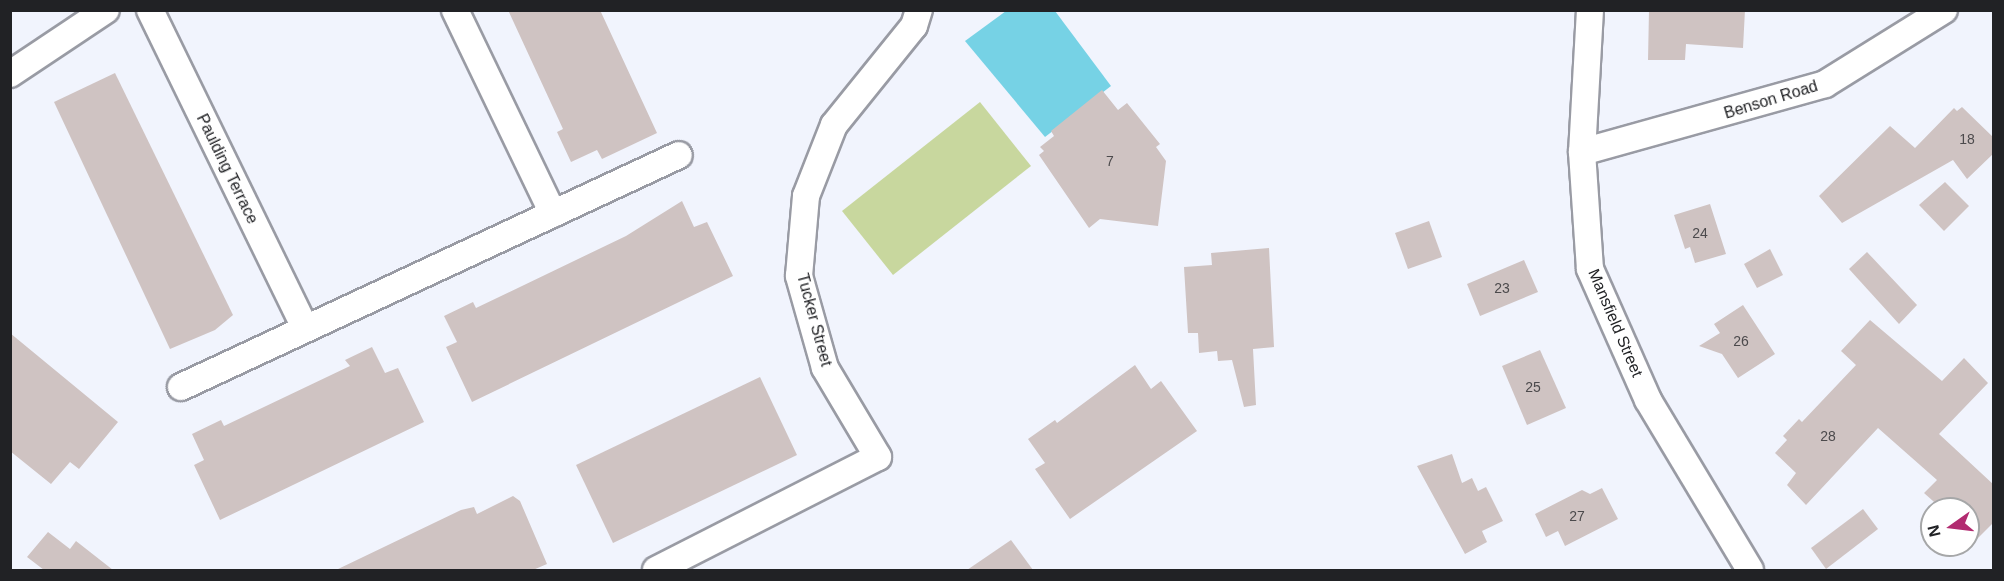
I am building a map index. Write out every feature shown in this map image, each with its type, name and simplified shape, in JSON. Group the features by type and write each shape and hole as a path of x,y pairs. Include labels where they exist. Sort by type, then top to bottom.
{"street":[{"path":"10,74 106,10"},
{"name":"Paulding Terrace","path":"150,10 305,328"},
{"path":"454,10 553,214"},
{"name":"Mansfield Street","path":"1590,10 1582,152 1590,269 1647,400 1750,570"},
{"name":"Benson Road","path":"1582,152 1825,84 1944,10"},
{"name":"Tucker Street","path":"656,570 878,457 825,368 799,276 806,196 834,125 912,16"},
{"path":"181,387 679,155"}],"green space":[{"path":"980,102 1031,166 893,275 842,211"}],"water":[{"path":"1006,11 1055,11 1111,86 1045,137 965,41"}],"building":[{"path":"508,10 600,10 657,133 602,159 597,150 571,162 557,132 563,129"},
{"path":"1649,10 1745,10 1743,48 1686,44 1685,60 1648,60"},
{"path":"115,73 233,315 215,330 170,349 54,102"},
{"path":"1102,90 1118,110 1127,103 1160,144 1156,147 1166,161 1158,226 1100,219 1089,228 1039,155 1044,151 1040,147 1054,136 1051,131"},
{"path":"1962,107 1994,138 1994,153 1967,179 1953,160 1842,223 1819,196 1890,126 1915,148 1954,108 1957,111"},
{"path":"1945,182 1969,206 1944,231 1919,205"},
{"path":"682,201 694,227 707,222 733,276 472,402 446,347 457,342 444,316 473,302 476,308 626,236"},
{"path":"1710,204 1726,254 1695,263 1690,247 1685,249 1674,215"},
{"path":"1429,221 1442,257 1408,269 1395,233"},
{"path":"1269,248 1274,347 1253,349 1256,405 1244,407 1232,360 1218,361 1217,351 1199,353 1198,333 1188,333 1184,267 1212,265 1211,253"},
{"path":"1770,249 1783,275 1757,288 1744,264"},
{"path":"1867,252 1917,305 1899,324 1849,269"},
{"path":"1524,260 1538,292 1480,316 1467,284"},
{"path":"1743,305 1775,354 1738,378 1722,354 1699,346 1720,333 1714,324"},
{"path":"1870,320 1942,381 1964,358 1988,383 1939,434 1994,485 1994,522 1980,536 1980,497 1928,497 1924,493 1937,480 1878,428 1806,505 1787,485 1796,473 1775,453 1787,440 1783,436 1799,419 1802,422 1856,365 1841,351"},
{"path":"10,333 118,422 79,469 70,462 51,484 10,451"},
{"path":"372,347 385,373 398,368 424,422 220,520 194,465 204,460 192,434 221,420 224,426 350,366 345,360"},
{"path":"1540,350 1566,408 1527,425 1502,366"},
{"path":"1135,365 1151,389 1161,381 1197,431 1070,519 1035,469 1045,463 1028,439 1055,420 1057,423"},
{"path":"760,377 797,455 613,543 576,465"},
{"path":"1452,454 1462,483 1472,478 1478,491 1486,487 1503,521 1482,531 1487,542 1465,554 1417,466"},
{"path":"1602,488 1618,519 1565,546 1558,531 1546,537 1535,514 1582,490 1590,494"},
{"path":"513,496 520,501 547,564 533,570 336,570 461,510 474,507 477,514"},
{"path":"1863,509 1878,529 1826,569 1811,548"},
{"path":"48,532 70,549 76,541 113,570 44,570 27,557"},
{"path":"1011,540 1033,570 967,570"}]}
